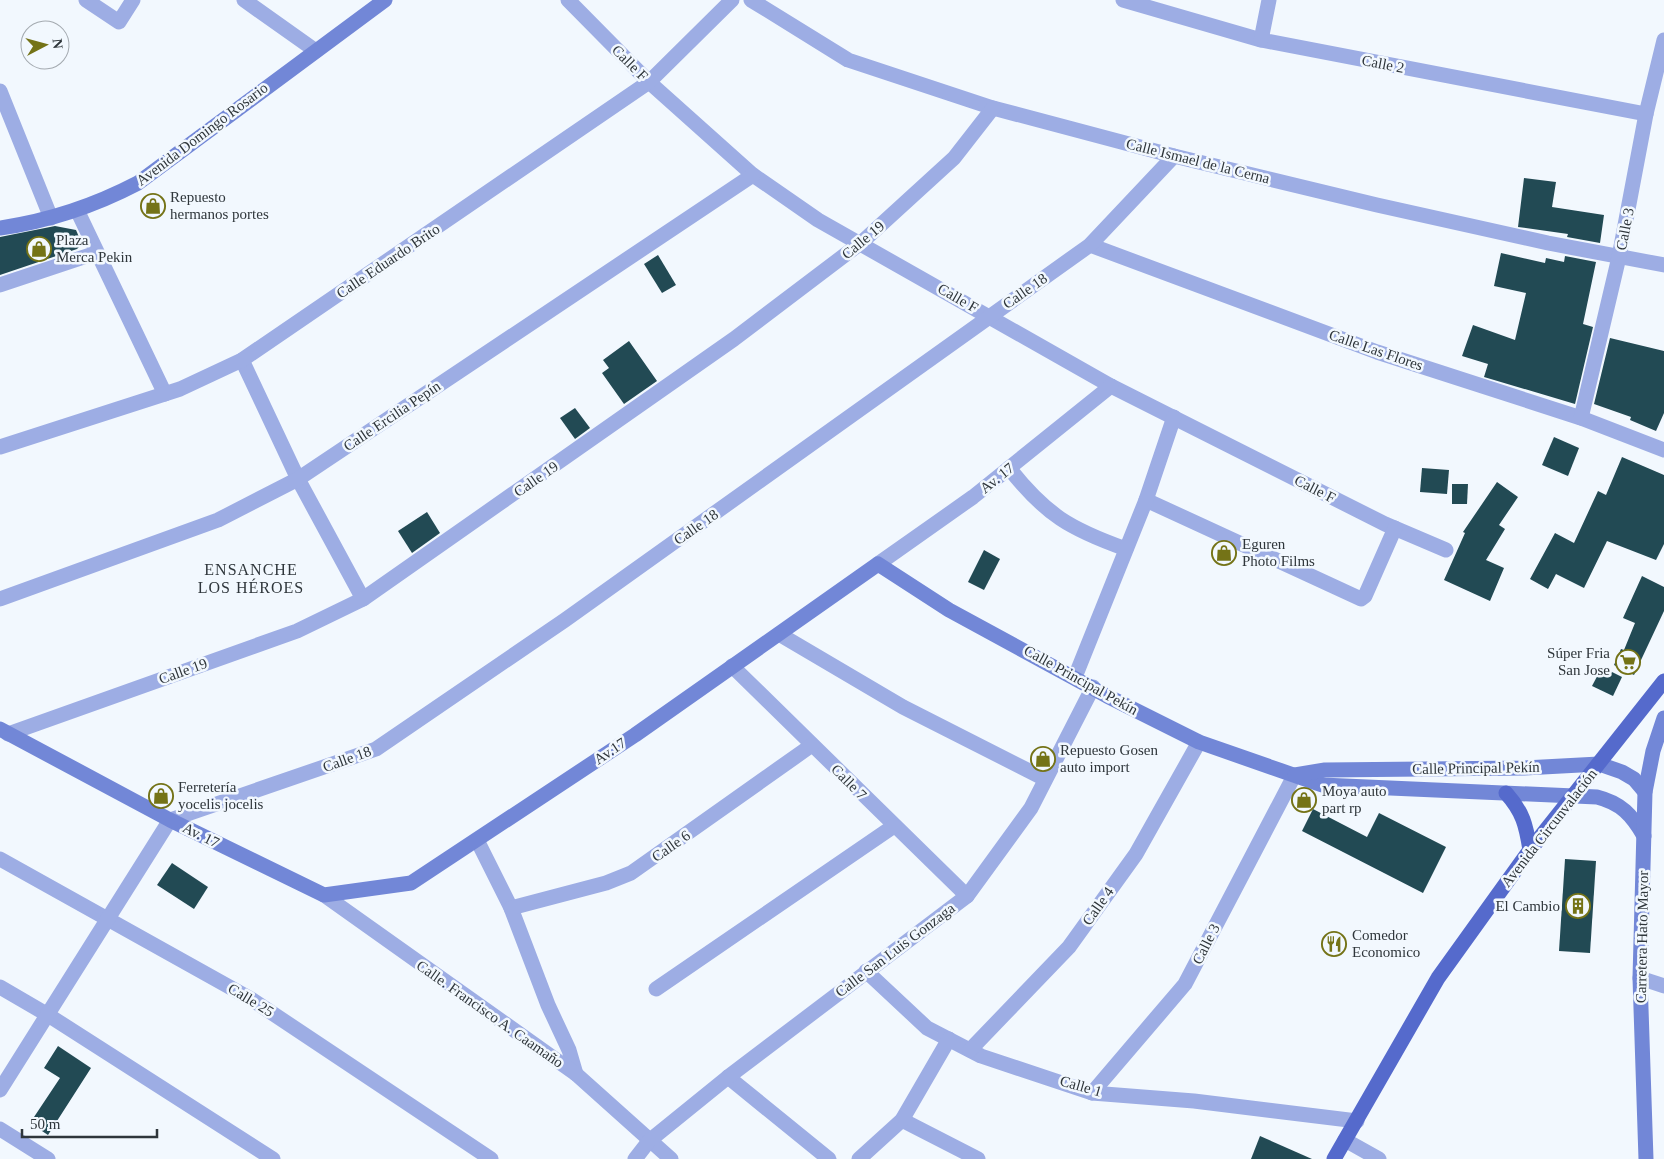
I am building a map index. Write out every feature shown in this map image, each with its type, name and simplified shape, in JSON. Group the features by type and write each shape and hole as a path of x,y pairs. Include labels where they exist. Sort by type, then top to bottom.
{"main road":[{"name":"Avenida Domingo Rosario","path":"0,228 30,224 76,210 108,199 138,183 385,0"},
{"name":"Av.17","path":"324,895 411,883 635,735 878,564"},
{"name":"Calle Principal Pekín","path":"878,564 949,610 1107,696 1200,742 1294,776 1322,785 1597,797 1620,805 1630,813 1644,836"},
{"name":"Avenida Circunvalación","path":"1334,1159 1438,978 1530,850 1664,681"},
{"name":"Carretera Hato Mayor","path":"1646,1159 1640,978 1645,792 1653,751 1664,718"},
{"name":"Av. 17","path":"4,731 170,820 324,895"},
{"name":"Calle Principal Pekín","path":"1294,776 1325,770 1524,768 1599,764"},
{"path":"1599,764 1622,772 1634,780 1645,792"},
{"path":"1506,793 1520,809 1527,830 1530,850"}],"street":[{"path":"86,0 119,22 133,0"},
{"path":"244,0 316,51"},
{"name":"Calle F","path":"568,0 650,82 753,175 818,220 862,242 1111,386 1394,528 1446,550"},
{"name":"Calle Eduardo Brito","path":"0,447 165,394 242,360 650,82 732,0"},
{"name":"Calle Ismael de la Cerna","path":"751,0 848,60 993,108 1174,156 1377,205 1619,257 1664,264"},
{"name":"Calle 2","path":"1123,0 1261,40 1646,114"},
{"path":"1261,40 1269,0"},
{"name":"Calle 3","path":"1581,418 1619,257 1646,114 1664,40"},
{"path":"0,91 51,218"},
{"name":"Calle 19","path":"4,731 297,631 363,600 718,350 862,242 954,158 993,108"},
{"name":"Calle 18","path":"170,820 376,749 565,620 1090,245 1174,156"},
{"name":"Calle Ercilia Pepín","path":"0,599 218,520 298,479 753,175"},
{"path":"76,210 165,394"},
{"name":"Calle Las Flores","path":"1090,245 1377,352 1581,418 1664,450"},
{"path":"0,286 96,253"},
{"path":"242,360 298,479 363,600"},
{"name":"Av. 17","path":"878,564 973,497 1111,386"},
{"path":"1075,677 1146,500 1174,417"},
{"path":"1010,468 1031,496 1048,511 1077,529 1126,549"},
{"path":"1146,500 1361,599 1365,596 1394,528"},
{"path":"779,634 903,707 1046,779"},
{"name":"Calle 7","path":"732,666 967,896"},
{"name":"Calle San Luis Gonzaga","path":"635,1159 649,1141 728,1077 967,896 1030,808 1093,687"},
{"name":"Calle 4","path":"970,1050 1069,947 1136,854 1200,742"},
{"name":"Calle 6","path":"510,908 606,883 631,873 812,745"},
{"name":"Calle 3","path":"1092,1093 1186,984 1294,776"},
{"path":"0,1090 170,820"},
{"path":"656,989 894,826"},
{"path":"477,840 510,908 548,1006 569,1050 576,1074"},
{"name":"Calle 25","path":"0,859 251,999 491,1159"},
{"name":"Calle. Francisco A. Caamaño","path":"324,895 576,1074 671,1159"},
{"name":"Calle 1","path":"866,972 927,1028 982,1056 1092,1093 1194,1101 1357,1121"},
{"path":"1640,978 1664,986"},
{"path":"0,988 48,1015 273,1159"},
{"path":"860,1159 902,1120 949,1039"},
{"path":"728,1077 829,1159"},
{"path":"902,1120 978,1159"},
{"path":"0,1128 48,1159"},
{"path":"1345,1140 1379,1159"}],"building":[{"path":"1524,178 1556,182 1552,207 1604,215 1600,243 1567,237 1568,234 1518,227"},
{"name":"Plaza Merca Pekin","path":"55,226 76,230 82,244 77,249 0,275 0,237"},
{"path":"1501,253 1545,263 1546,258 1564,262 1565,256 1596,262 1583,324 1593,327 1575,404 1484,377 1488,364 1462,356 1473,325 1515,340 1526,293 1494,286"},
{"path":"658,255 676,285 662,293 644,264"},
{"path":"1610,338 1664,351 1664,413 1656,431 1630,420 1631,417 1594,404"},
{"path":"629,341 657,381 624,404 602,373 609,368 603,360"},
{"path":"575,408 590,428 575,439 560,418"},
{"path":"1554,437 1579,448 1568,476 1542,465"},
{"path":"1622,457 1664,475 1664,544 1656,560 1607,541 1584,588 1556,574 1548,589 1530,579 1555,533 1574,543 1598,491 1606,495"},
{"path":"1422,468 1449,470 1447,494 1420,492"},
{"path":"1497,482 1518,497 1499,525 1505,529 1486,560 1504,568 1490,601 1444,580 1465,533 1463,532"},
{"path":"1452,484 1468,484 1467,504 1452,504"},
{"path":"427,512 440,533 412,553 398,531"},
{"path":"984,550 1000,559 984,590 968,582"},
{"path":"1642,576 1664,587 1664,611 1634,675 1614,665 1621,649 1624,650 1635,623 1623,618"},
{"path":"1602,667 1622,677 1613,696 1592,686"},
{"path":"1313,809 1367,837 1379,813 1446,847 1423,893 1302,831"},
{"name":"El Cambio","path":"1565,859 1596,861 1590,953 1559,951"},
{"path":"172,863 208,887 194,909 157,885"},
{"path":"58,1046 91,1068 48,1135 30,1123 60,1078 44,1068"},
{"path":"1260,1136 1312,1159 1251,1159"}],"place":[{"name":"Repuesto hermanos portes","path":"153,206"},
{"name":"Plaza Merca Pekin","path":"39,249"},
{"name":"Eguren Photo Films","path":"1224,553"},
{"name":"Súper Fria San Jose","path":"1628,662"},
{"name":"Repuesto Gosen auto import","path":"1043,759"},
{"name":"Ferretería yocelis jocelis","path":"161,796"},
{"name":"Moya auto part rp","path":"1304,800"},
{"name":"El Cambio","path":"1578,906"},
{"name":"Comedor Economico","path":"1334,944"}],"district":[{"name":"ENSANCHE LOS HÉROES","path":"251,578"}]}
